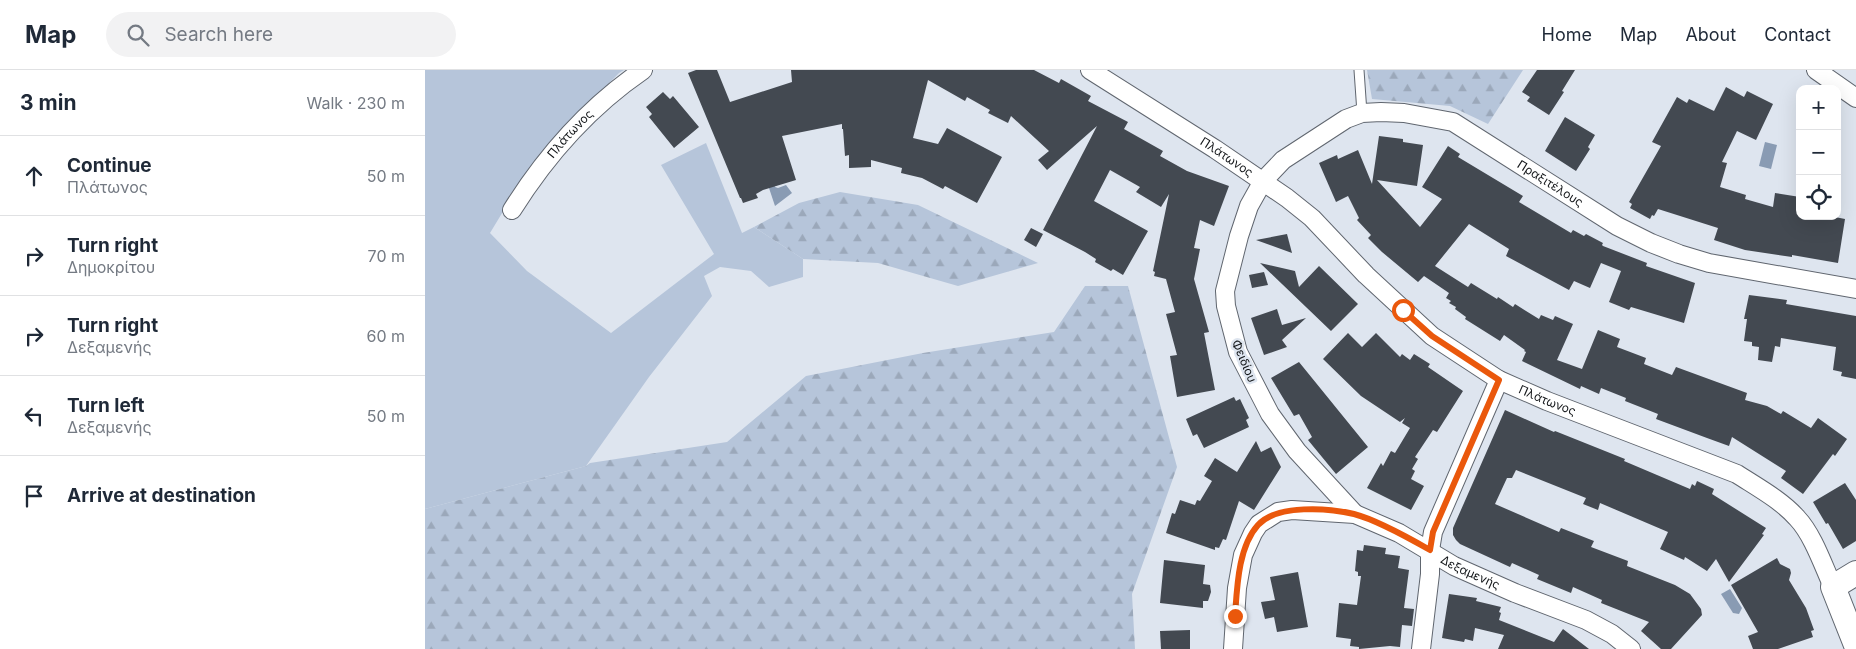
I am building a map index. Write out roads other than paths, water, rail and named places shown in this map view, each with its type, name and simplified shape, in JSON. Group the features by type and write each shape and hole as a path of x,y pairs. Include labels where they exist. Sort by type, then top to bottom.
{"street":[{"name":"Πλάτωνος","path":"512,210 531,180 571,131 604,99 643,70"},
{"name":"Πλάτωνος","path":"1090,70 1287,198 1312,218 1366,275 1432,336 1499,380 1547,401 1737,474 1777,501 1797,517 1805,528 1833,587 1856,645"},
{"path":"1816,70 1856,98"},
{"name":"Πραξιτέλους","path":"1263,181 1283,160 1345,119 1362,113 1404,113 1453,122 1617,226 1679,254 1709,263 1856,289"},
{"name":"Φειδίου","path":"1263,181 1249,206 1225,291 1226,306 1236,343 1251,379 1270,414 1297,451 1355,514"},
{"path":"1421,649 1433,532 1499,380"},
{"name":"Δεξαμενής","path":"1233,649 1239,574 1243,555 1259,524 1278,512 1292,510 1355,514 1399,533 1454,566 1506,589 1586,620 1613,634 1631,649"},
{"path":"1833,587 1856,573"}],"lane":[{"path":"1359,70 1362,113"}]}
